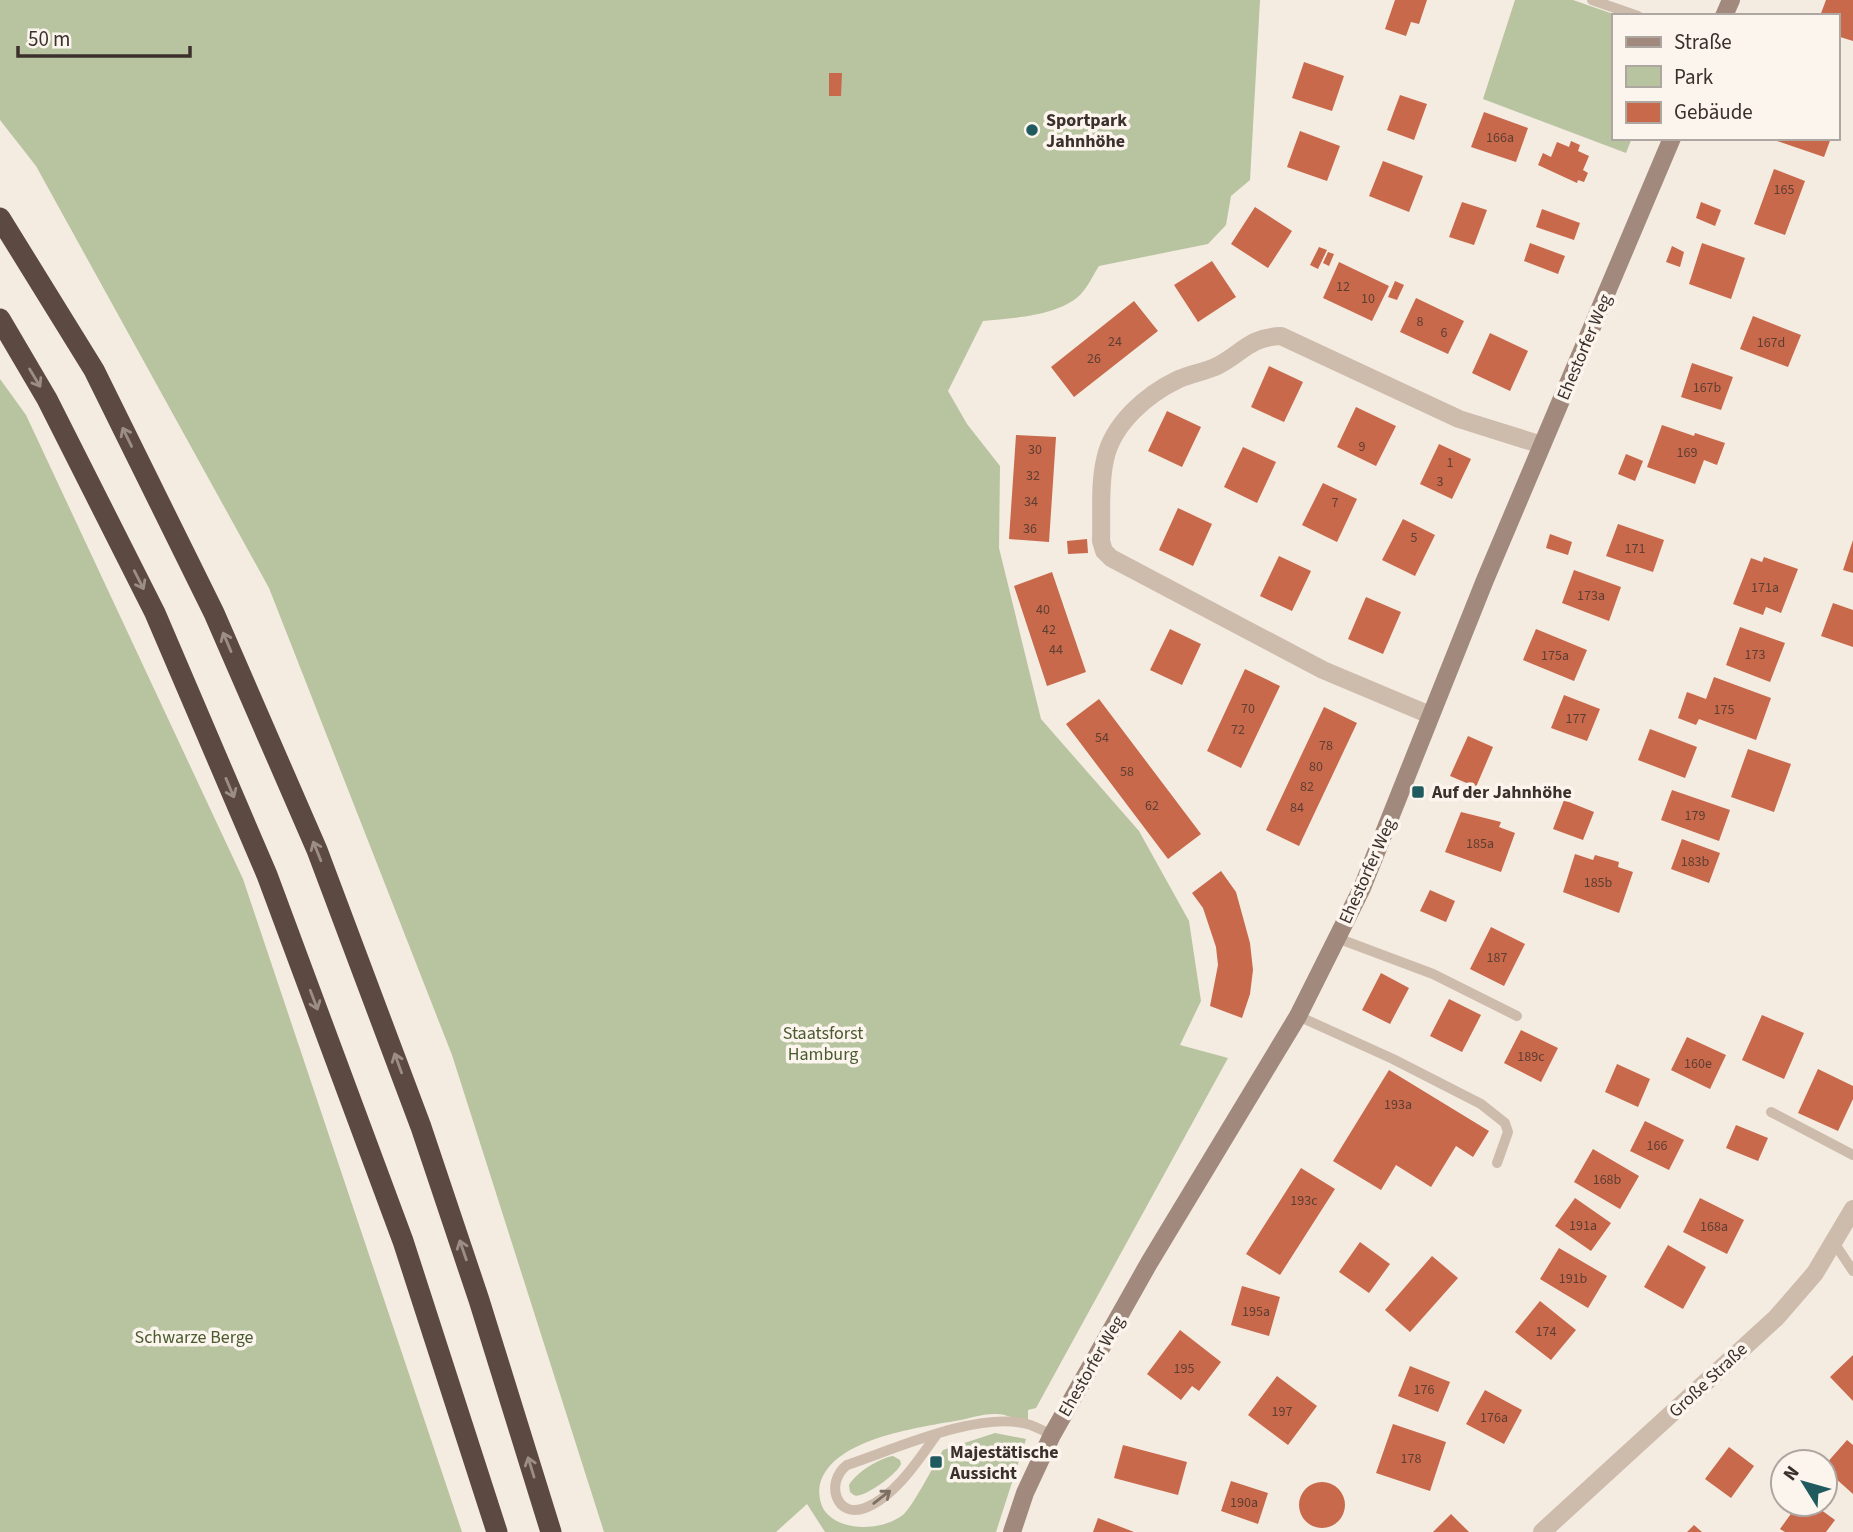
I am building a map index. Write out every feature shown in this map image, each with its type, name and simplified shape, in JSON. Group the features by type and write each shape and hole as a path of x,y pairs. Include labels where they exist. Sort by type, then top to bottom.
{"highway":[{"path":"0,218 94,370 214,613 317,850 421,1127 480,1300 551,1532"},
{"path":"0,319 47,399 155,613 267,875 403,1241 497,1532"}],"main road":[{"name":"Ehestorfer Weg","path":"1012,1532 1025,1493 1052,1435 1149,1263 1298,1016 1337,938 1378,850 1430,715 1671,140"}],"street":[{"path":"1430,715 1323,670 1111,558 1104,551 1101,541 1103,474 1109,448 1125,420 1151,394 1181,378 1215,367 1265,336 1281,336 1459,419 1542,445"},
{"name":"Große Straße","path":"1542,1532 1776,1318 1815,1273 1853,1209"}],"lane":[{"path":"1592,0 1632,14"},
{"path":"1337,938 1433,974 1517,1016"},
{"path":"1298,1016 1393,1059 1481,1104 1504,1123 1508,1132 1497,1163"},
{"path":"1771,1112 1853,1155"},
{"path":"1833,1241 1853,1272"},
{"path":"937,1434 910,1472 872,1504 856,1510 839,1502 834,1483 836,1476 847,1465 937,1434 997,1422 1028,1424 1052,1435"}],"green space":[{"name":"Staatsforst Hamburg","path":"0,0 1260,0 1250,180 1231,196 1226,225 1208,244 1099,266 1080,295 1048,312 983,321 948,391 967,424 1000,466 999,548 1041,719 1139,831 1189,921 1201,1001 1180,1045 1228,1058 1036,1408 1028,1410 1028,1424 1005,1415 981,1415 877,1438 841,1456 828,1469 820,1484 821,1505 831,1517 850,1526 884,1524 895,1520 908,1509 943,1450 995,1433 1026,1439 996,1532 825,1532 807,1504 776,1532 604,1532 452,1055 269,588 36,166 0,120"},
{"path":"1515,0 1573,0 1613,14 1612,140 1631,140 1626,153 1483,99"},
{"name":"Schwarze Berge","path":"0,379 26,415 243,879 462,1532 0,1532"},
{"path":"893,1456 900,1460 901,1464 889,1477 865,1493 856,1496 850,1492 849,1485 862,1471"}],"building":[{"path":"1395,0 1427,0 1419,24 1411,22 1406,36 1385,29"},
{"path":"1826,0 1853,0 1853,41 1839,37 1839,14 1821,14"},
{"path":"1304,62 1344,76 1332,111 1292,98"},
{"path":"829,73 842,73 841,96 829,96"},
{"path":"1400,95 1427,104 1414,140 1387,130"},
{"path":"1484,112 1528,128 1516,162 1471,147"},
{"path":"1300,131 1340,146 1327,181 1287,167"},
{"path":"1777,140 1830,140 1824,157"},
{"path":"1571,141 1580,145 1578,151 1589,156 1583,170 1588,173 1584,182 1578,180 1577,183 1538,165 1543,153 1551,157 1557,142 1569,147"},
{"path":"1383,161 1423,176 1409,212 1369,196"},
{"path":"1774,169 1805,181 1785,235 1754,224"},
{"path":"1462,202 1487,210 1474,245 1449,237"},
{"path":"1701,202 1721,210 1715,226 1696,218"},
{"path":"1255,207 1292,231 1268,268 1231,244"},
{"path":"1542,209 1580,223 1574,240 1536,227"},
{"path":"1530,243 1565,256 1558,274 1524,261"},
{"path":"1702,243 1745,258 1731,299 1689,284"},
{"path":"1672,246 1684,252 1680,267 1666,262"},
{"path":"1319,247 1327,250 1318,269 1310,265"},
{"path":"1328,252 1334,254 1329,266 1323,263"},
{"path":"1212,261 1236,297 1198,322 1174,285"},
{"path":"1339,262 1389,286 1372,321 1323,298"},
{"path":"1395,281 1404,285 1397,300 1388,297"},
{"path":"1416,298 1464,321 1448,354 1400,332"},
{"path":"1134,301 1158,331 1074,397 1051,367"},
{"path":"1753,316 1801,335 1788,367 1740,349"},
{"path":"1490,333 1528,351 1510,391 1472,373"},
{"path":"1692,363 1733,377 1721,410 1681,397"},
{"path":"1269,366 1303,382 1284,422 1251,407"},
{"path":"1356,407 1396,426 1376,466 1337,447"},
{"path":"1167,411 1201,427 1182,467 1148,451"},
{"path":"1662,425 1725,443 1717,465 1704,460 1695,484 1647,467"},
{"path":"1016,435 1056,437 1049,542 1009,539"},
{"path":"1439,444 1471,459 1452,499 1420,484"},
{"path":"1243,447 1276,462 1257,503 1224,487"},
{"path":"1626,454 1643,461 1635,481 1618,474"},
{"path":"1323,483 1357,499 1337,542 1302,525"},
{"path":"1178,508 1212,524 1193,566 1159,550"},
{"path":"1403,519 1435,535 1415,576 1382,560"},
{"path":"1618,524 1664,540 1653,572 1606,556"},
{"path":"1550,534 1572,542 1568,555 1546,548"},
{"path":"1087,539 1088,553 1068,554 1067,541"},
{"path":"1853,540 1853,573 1843,570"},
{"path":"1279,556 1311,571 1292,611 1260,596"},
{"path":"1764,557 1798,569 1781,613 1766,607 1763,615 1733,604 1751,558 1762,562"},
{"path":"1574,570 1621,587 1609,621 1562,603"},
{"path":"1052,572 1086,672 1047,686 1014,586"},
{"path":"1366,597 1401,612 1383,654 1348,639"},
{"path":"1833,603 1853,610 1853,647 1821,636"},
{"path":"1740,627 1785,643 1770,682 1726,665"},
{"path":"1170,629 1201,644 1182,685 1150,670"},
{"path":"1536,629 1587,650 1574,681 1523,660"},
{"path":"1245,669 1280,686 1241,768 1207,751"},
{"path":"1714,677 1771,698 1756,740 1699,719 1696,725 1678,718 1687,692 1706,699"},
{"path":"1564,695 1600,709 1587,741 1551,728"},
{"path":"1099,699 1201,834 1168,859 1066,724"},
{"path":"1324,707 1357,723 1299,846 1266,830"},
{"path":"1650,729 1697,747 1685,778 1638,760"},
{"path":"1468,736 1493,747 1476,787 1450,776"},
{"path":"1748,749 1791,764 1774,812 1731,797"},
{"path":"1672,790 1730,810 1719,841 1661,820"},
{"path":"1564,800 1594,812 1583,840 1553,829"},
{"path":"1461,812 1501,822 1499,827 1515,833 1501,872 1445,852"},
{"path":"1682,839 1720,853 1709,883 1671,869"},
{"path":"1575,854 1593,860 1595,855 1619,862 1618,867 1633,872 1619,913 1563,892"},
{"path":"1221,871 1236,892 1250,943 1253,970 1250,994 1242,1018 1210,1006 1218,965 1216,947 1203,908 1192,893"},
{"path":"1430,890 1455,901 1446,922 1420,911"},
{"path":"1491,927 1525,944 1504,986 1470,969"},
{"path":"1381,973 1409,988 1390,1024 1362,1010"},
{"path":"1449,999 1481,1015 1462,1052 1430,1036"},
{"path":"1762,1015 1804,1033 1784,1079 1742,1060"},
{"path":"1521,1030 1558,1048 1541,1082 1504,1063"},
{"path":"1687,1037 1726,1055 1710,1089 1671,1070"},
{"path":"1617,1064 1650,1079 1638,1107 1605,1092"},
{"path":"1818,1069 1853,1086 1853,1099 1838,1131 1798,1113"},
{"path":"1389,1070 1489,1131 1473,1157 1456,1146 1431,1187 1396,1165 1381,1190 1333,1161"},
{"path":"1645,1121 1684,1140 1669,1170 1630,1151"},
{"path":"1736,1125 1768,1138 1758,1161 1726,1148"},
{"path":"1593,1149 1639,1176 1620,1209 1574,1182"},
{"path":"1301,1168 1335,1189 1280,1275 1246,1254"},
{"path":"1575,1198 1611,1223 1591,1251 1555,1226"},
{"path":"1700,1198 1744,1220 1727,1254 1683,1232"},
{"path":"1360,1242 1390,1264 1369,1293 1339,1272"},
{"path":"1668,1245 1706,1267 1683,1309 1644,1287"},
{"path":"1559,1248 1607,1276 1588,1308 1540,1279"},
{"path":"1432,1256 1458,1278 1410,1332 1385,1310"},
{"path":"1242,1286 1280,1297 1269,1336 1231,1325"},
{"path":"1540,1301 1576,1330 1551,1360 1515,1332"},
{"path":"1180,1330 1221,1362 1199,1391 1192,1386 1181,1400 1147,1374"},
{"path":"1853,1355 1853,1401 1830,1377"},
{"path":"1410,1366 1450,1382 1438,1412 1398,1396"},
{"path":"1277,1376 1317,1406 1288,1445 1248,1415"},
{"path":"1485,1390 1522,1410 1504,1444 1466,1424"},
{"path":"1393,1424 1446,1442 1430,1491 1376,1473"},
{"path":"1847,1440 1853,1445 1853,1494 1839,1482 1839,1449"},
{"path":"1123,1445 1187,1462 1178,1495 1114,1478"},
{"path":"1729,1447 1754,1466 1731,1498 1705,1479"},
{"path":"1231,1481 1268,1493 1258,1524 1221,1511"},
{"path":"1322,1482 1331,1483 1338,1489 1344,1496 1344,1514 1338,1521 1331,1527 1322,1528 1313,1527 1306,1521 1300,1514 1299,1505 1300,1496 1306,1489 1313,1483"},
{"path":"1451,1514 1469,1532 1433,1532"},
{"path":"1098,1518 1134,1532 1093,1532"},
{"path":"1788,1518 1835,1520 1826,1532 1785,1532 1780,1529"},
{"path":"1694,1525 1702,1532 1687,1532"}],"place":[{"name":"Sportpark Jahnhöhe","path":"1032,130"},
{"name":"Auf der Jahnhöhe","path":"1418,792"},
{"name":"Majestätische Aussicht","path":"936,1462"}]}
